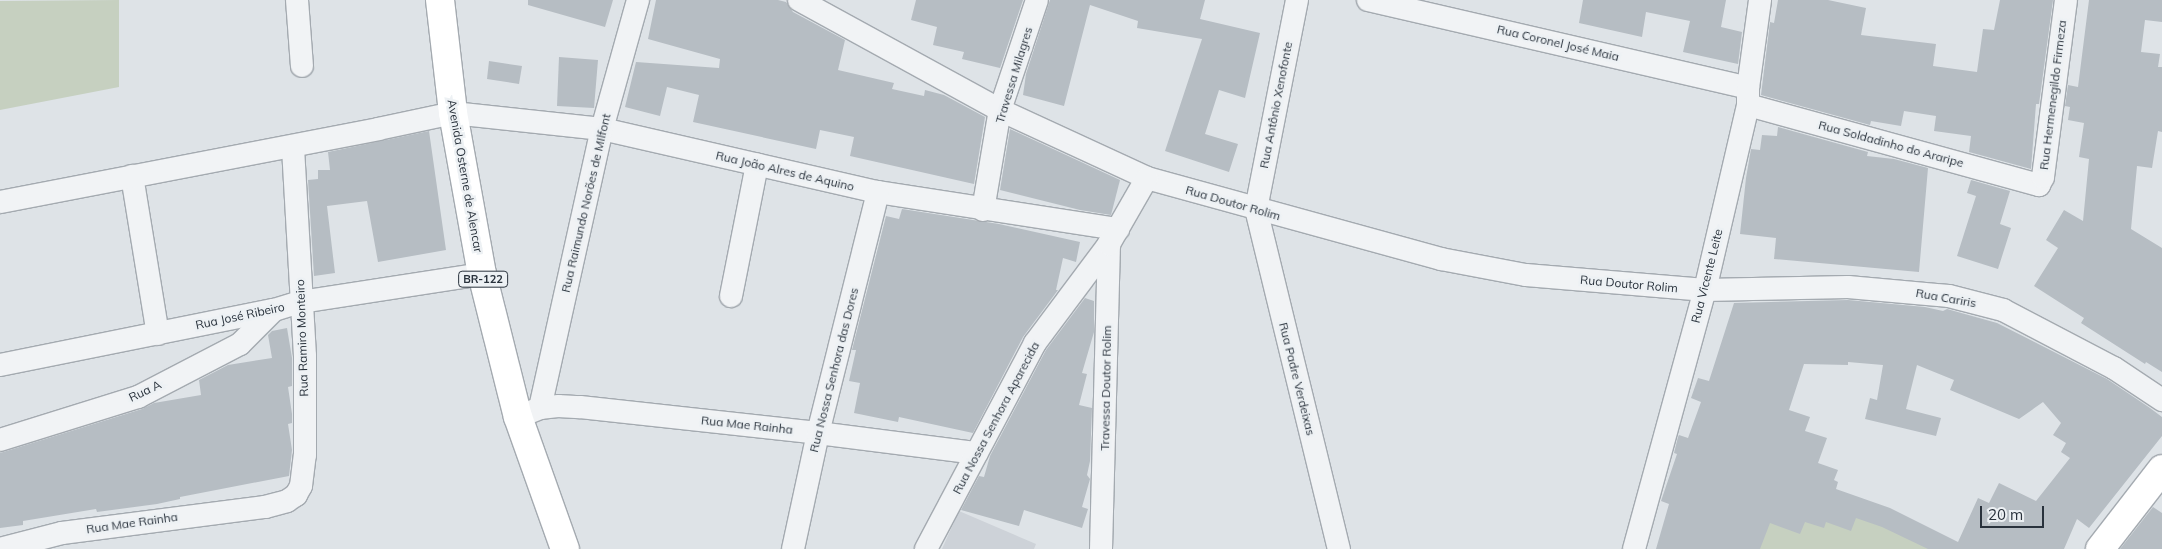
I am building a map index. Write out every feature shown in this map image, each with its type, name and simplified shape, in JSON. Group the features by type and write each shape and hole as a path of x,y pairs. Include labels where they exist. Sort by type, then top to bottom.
{"main road":[{"name":"Avenida Osterne de Alencar","path":"440,0 453,112 482,274 529,413 565,549"},
{"path":"2100,549 2162,469"}],"street":[{"path":"297,0 302,66"},
{"name":"Rua Raimundo Norões de MIlfont","path":"529,413 602,130 638,0"},
{"name":"Rua Doutor Rolim","path":"800,0 1000,110 1147,178 1441,259 1484,268 1526,275 1704,290"},
{"name":"Travessa Milagres","path":"983,210 1000,110 1037,0"},
{"name":"Rua Antônio Xenofonte","path":"1256,209 1297,0"},
{"name":"Rua Coronel José Maia","path":"1368,0 1428,6 1748,97"},
{"name":"Rua Vicente Leite","path":"1634,549 1704,290 1748,97 1760,0"},
{"name":"Rua Hermenegildo Firmeza","path":"2034,184 2039,184 2043,177 2066,0"},
{"name":"Rua Soldadinho do Araripe","path":"1748,97 2034,184"},
{"path":"0,202 293,146 453,112"},
{"name":"Rua João Alres de Aquino","path":"453,112 602,130 878,192 983,210 1113,236"},
{"name":"Rua Ramiro Monteiro","path":"265,507 287,501 296,495 301,486 305,445 305,356 293,146"},
{"path":"731,296 757,165"},
{"path":"132,176 158,334"},
{"name":"Rua Nossa Senhora Aparecida","path":"926,549 1035,343 1113,236 1147,178"},
{"name":"Rua Nossa Senhora das Dores","path":"793,549 818,433 878,192"},
{"name":"Rua Padre Verdeixas","path":"1256,209 1339,549"},
{"name":"Travessa Doutor Rolim","path":"1101,549 1113,236"},
{"name":"Rua José Ribeiro","path":"0,365 274,310 301,302 482,274"},
{"name":"Rua Cariris","path":"1704,290 1848,287 1949,296 2003,310 2021,318 2114,368 2162,400"},
{"name":"Rua A","path":"0,440 138,397 240,344 274,310"},
{"name":"Rua Mae Rainha","path":"529,413 558,406 580,407 818,433 977,453"},
{"name":"Rua Mae Rainha","path":"0,549 62,533 265,507"}],"shaded area":[{"path":"959,511 1036,544 1034,549 942,549"}],"green space":[{"path":"119,0 119,87 0,110 0,1"},
{"path":"1733,474 1877,517 1937,549 1737,549"}],"building":[{"path":"528,0 613,0 605,27 528,5"},
{"path":"656,0 778,0 786,2 793,12 845,40 838,70 894,83 892,89 924,96 925,90 944,95 985,117 974,184 850,156 854,137 820,130 816,149 693,122 699,95 667,87 660,116 625,107 636,62 719,68 720,59 648,39"},
{"path":"916,0 1023,0 1000,68 962,59 964,52 933,45 937,27 911,20"},
{"path":"1050,0 1205,0 1200,19 1260,33 1245,98 1219,90 1205,134 1238,144 1229,172 1165,151 1202,39 1137,28 1138,21 1090,5 1064,106 1023,95 1026,74"},
{"path":"1583,0 1726,0 1721,27 1742,32 1738,64 1683,52 1690,21 1646,12 1642,37 1579,23"},
{"path":"1778,0 1828,0 1866,8 1861,35 1936,44 1933,66 1977,72 1983,29 1994,30 2000,0 2053,0 2039,104 2036,104 2031,169 1969,152 1971,136 1934,131 1936,116 1904,111 1901,126 1871,121 1870,125 1761,95 1770,22 1774,23"},
{"path":"2089,0 2162,0 2162,22 2145,20 2141,52 2160,54 2158,67 2162,67 2162,132 2158,131 2152,168 2137,166 2131,229 2162,248 2162,372 2146,362 2145,364 2081,323 2084,318 2034,286 2058,248 2046,240 2064,210 2083,221 2089,159 2079,157 2084,123 2068,120 2070,107 2065,106 2068,85 2078,87"},
{"path":"559,57 598,60 594,108 557,106"},
{"path":"489,61 522,66 519,84 487,79"},
{"path":"1778,127 1868,152 1867,156 1894,159 1928,168 1919,272 1774,259 1776,238 1740,234 1751,149 1760,150 1762,135 1777,136"},
{"path":"1010,129 1120,180 1111,215 1080,210 1000,190"},
{"path":"429,131 446,250 378,262 367,201 327,206 335,273 314,276 308,180 318,179 318,170 330,170 328,152"},
{"path":"1971,180 2010,191 2000,224 2011,228 1998,269 1957,256 1976,196 1967,193"},
{"path":"902,209 999,224 1080,242 1076,262 1063,258 1056,290 1058,290 1023,337 973,433 899,417 898,422 854,413 860,383 849,381 856,350 852,350 886,216 899,219"},
{"path":"1085,298 1094,301 1094,332 1082,373 1087,374 1079,405 1092,408 1090,461 1087,475 1090,479 1082,507 1088,509 1082,528 1024,510 1019,526 961,510 979,476 984,477 990,456 1046,350"},
{"path":"1848,300 1925,307 1943,311 1947,309 1997,323 2107,379 2150,408 2162,417 2162,436 2089,528 2077,519 2064,549 1928,549 1882,527 1856,518 1851,531 1826,522 1824,528 1805,522 1800,534 1770,523 1760,549 1656,549 1669,504 1661,501 1677,454 1674,453 1678,437 1679,435 1688,438 1701,402 1691,398 1698,378 1709,381 1734,303","holes":["1848,362 1883,365 1877,400 1870,398 1865,419 1936,436 1941,418 1906,409 1917,365 1954,380 1950,390 2019,419 2043,402 2061,423 2053,435 2066,443 2061,452 2070,458 2036,501 1999,483 1989,503 1978,498 1958,542 1890,508 1836,489 1838,482 1834,480 1838,470 1818,463 1827,438 1805,431 1810,417 1789,410 1804,364 1848,365"]},
{"path":"287,328 292,358 292,386 288,387 292,414 292,423 288,424 292,450 289,476 180,497 180,499 157,504 97,512 96,509 23,521 23,525 0,528 0,453 142,409 154,403 201,395 199,380 228,365 272,358 268,335 272,331"},
{"path":"2153,507 2162,513 2162,549 2120,549"}]}
